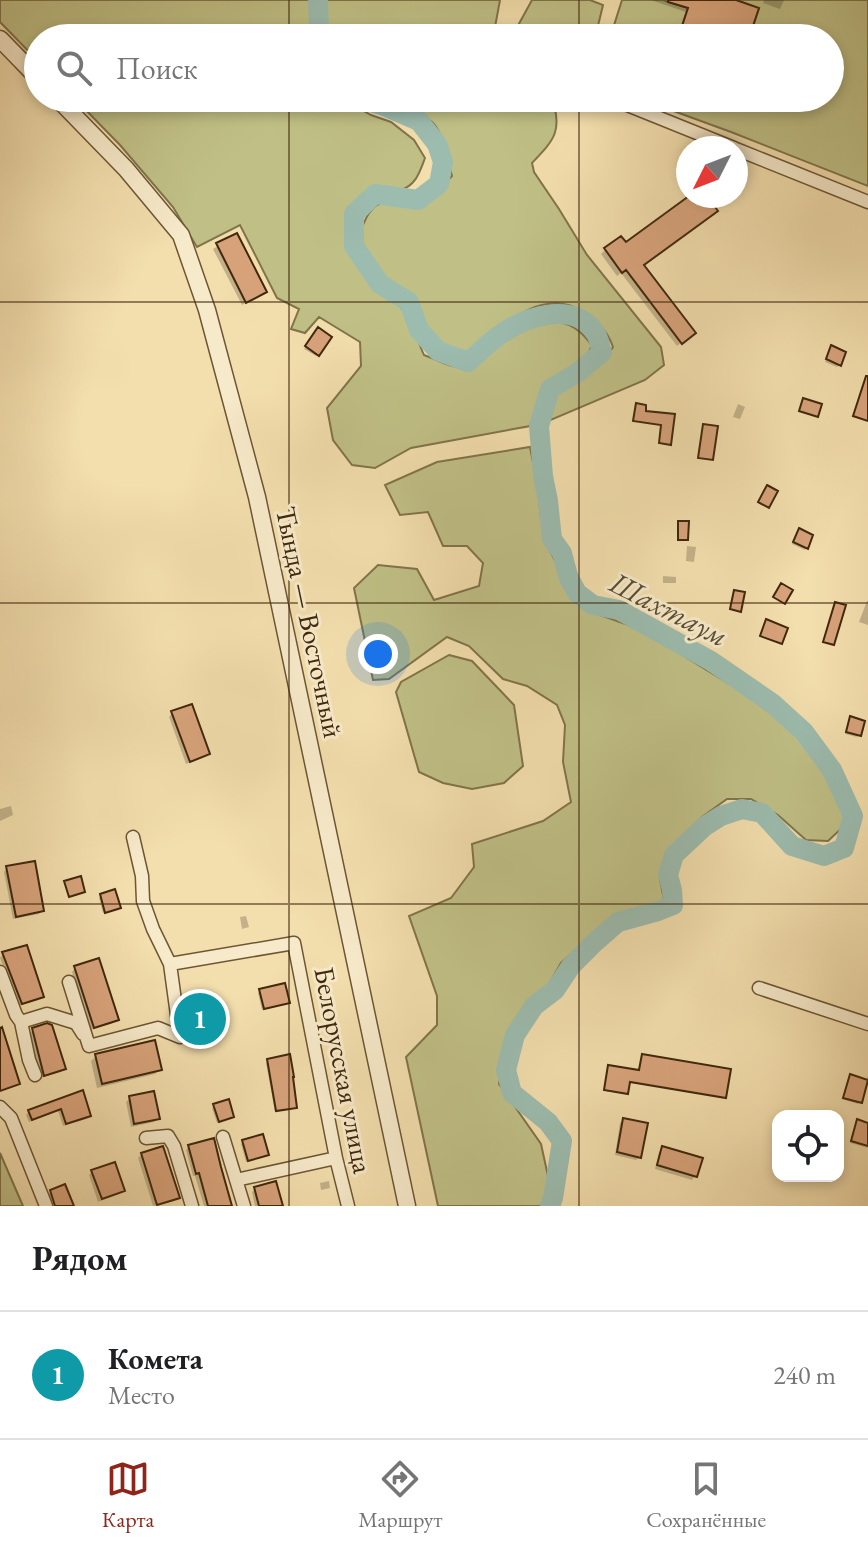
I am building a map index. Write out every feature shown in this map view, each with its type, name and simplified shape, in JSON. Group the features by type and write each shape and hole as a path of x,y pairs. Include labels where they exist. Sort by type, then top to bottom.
{"street":[{"path":"0,39 24,64"},
{"name":"Тында — Восточный","path":"71,112 126,169 181,235 207,310 257,497 407,1206"},
{"path":"645,112 705,136"},
{"path":"748,153 868,202"},
{"path":"89,1046 158,1028 180,1037 170,964 143,901 142,876 133,837"},
{"name":"Белорусская улица","path":"170,964 294,943 348,1206"},
{"path":"0,972 21,1022 35,1075"},
{"path":"69,982 89,1046"},
{"path":"759,988 868,1024"},
{"path":"21,1022 47,1014 58,1016 76,1023 89,1046"},
{"path":"0,1107 11,1118 46,1206"},
{"path":"146,1138 168,1136 174,1146 192,1206"},
{"path":"223,1137 244,1206"},
{"path":"236,1180 336,1158"}],"green space":[{"path":"0,0 310,0 312,24 24,24 24,47 0,22"},
{"path":"323,0 500,0 496,24 324,24"},
{"path":"532,0 590,0 603,5 598,24 519,24"},
{"path":"622,0 663,0 688,8 683,24 614,24"},
{"path":"736,0 868,0 868,186 748,139 748,136 676,112 844,112 844,24 754,24 759,8"},
{"path":"88,112 366,112 391,122 414,140 425,158 410,185 398,190 386,187 373,189 359,201 349,219 348,239 361,269 375,286 404,310 424,355 451,366 466,367 514,336 555,322 568,324 592,346 577,366 544,387 530,426 411,448 375,468 352,465 333,440 327,408 361,366 360,342 319,317 305,333 291,329 299,309 277,298 240,225 197,247 173,207"},
{"path":"415,112 556,112 554,134 532,163 534,172 587,255 661,347 664,365 645,380 546,422 559,390 605,360 613,347 604,331 591,318 559,303 544,305 513,318 473,352 457,353 438,343 424,330 422,315 412,299 383,280 358,240 373,208 385,202 418,205 429,199 452,176 440,134 426,117"},
{"path":"530,447 546,543 574,598 592,612 631,626 674,650 739,690 790,727 825,773 844,810 844,826 828,841 806,840 778,815 751,799 727,799 702,817 671,849 660,879 664,900 608,921 561,963 549,984 523,1008 505,1047 499,1084 541,1144 548,1176 547,1201 543,1206 438,1206 406,1057 437,1025 437,996 409,916 451,898 474,867 472,844 543,821 571,802 563,762 565,725 557,705 527,686 503,679 469,646 447,637 389,679 373,680 354,588 378,565 417,569 434,600 479,586 483,563 467,546 443,546 428,512 400,515 385,485 437,462"},
{"path":"449,655 472,661 514,705 523,766 504,783 472,789 443,783 419,772 396,692 401,682"},
{"path":"0,1153 23,1206 0,1206"}],"building":[{"path":"736,0 759,8 754,24 683,24 688,8 668,2"},
{"path":"676,205 676,208 716,208 718,211 644,265 696,333 682,344 626,270 622,273 604,248 621,236 626,242"},
{"path":"237,233 267,292 246,303 216,243"},
{"path":"318,327 332,337 319,356 305,346"},
{"path":"831,345 846,352 841,366 826,359"},
{"path":"868,376 868,421 853,416"},
{"path":"803,398 822,404 818,417 799,411"},
{"path":"636,403 646,405 646,411 675,414 671,445 659,443 661,425 633,421"},
{"path":"703,424 718,426 713,460 698,458"},
{"path":"767,485 778,491 769,508 758,502"},
{"path":"678,521 689,521 688,540 678,540"},
{"path":"799,528 813,535 808,549 793,542"},
{"path":"781,583 793,590 785,604 773,597"},
{"path":"734,590 745,592 741,612 730,609"},
{"path":"835,602 846,605 834,645 823,642"},
{"path":"766,619 788,628 782,644 760,636"},
{"path":"192,704 210,754 190,762 171,711"},
{"path":"850,716 865,721 861,736 846,732"},
{"path":"35,861 44,911 16,917 6,866"},
{"path":"81,876 85,892 69,897 64,881"},
{"path":"115,889 121,908 105,913 100,894"},
{"path":"27,945 44,997 22,1004 2,952"},
{"path":"99,958 119,1020 94,1028 74,966"},
{"path":"285,983 290,1003 264,1009 259,989"},
{"path":"204,1010 210,1026 195,1030 191,1013"},
{"path":"47,1023 52,1025 66,1069 44,1076 32,1028"},
{"path":"0,1028 20,1084 0,1091"},
{"path":"155,1040 162,1070 102,1084 95,1054"},
{"path":"290,1054 297,1108 276,1111 267,1059"},
{"path":"642,1054 731,1069 726,1098 630,1082 628,1094 604,1090 608,1065 639,1070"},
{"path":"850,1074 868,1080 862,1103 843,1098"},
{"path":"83,1090 91,1116 66,1124 61,1109 32,1120 28,1110"},
{"path":"154,1091 160,1119 134,1124 129,1096"},
{"path":"229,1099 234,1117 219,1122 213,1104"},
{"path":"623,1118 648,1123 641,1158 617,1152"},
{"path":"857,1119 868,1123 868,1146 851,1141"},
{"path":"263,1134 269,1155 248,1161 242,1140"},
{"path":"214,1138 232,1206 208,1206 188,1145"},
{"path":"163,1146 180,1198 157,1205 141,1153"},
{"path":"662,1146 703,1158 697,1177 657,1165"},
{"path":"115,1162 125,1191 102,1199 91,1170"},
{"path":"276,1181 283,1206 259,1206 254,1187"},
{"path":"65,1184 74,1206 55,1206 50,1190"}],"waterway":[{"name":"Шахтаум","path":"318,0 319,24"},
{"name":"Шахтаум","path":"398,112 419,121 437,144 443,162 439,184 418,200 375,194 354,214 354,246 380,284 409,302 419,330 438,351 468,362 512,327 551,314 576,317 597,336 602,352 577,373 550,389 539,426 552,539 562,553 568,576 577,593 593,605 619,610 711,661 772,703 804,732 832,770 853,816 844,848 824,856 792,846 762,813 742,809 721,816 705,826 674,855 668,875 673,905 618,922 571,966 555,990 534,1006 515,1035 506,1070 512,1093 548,1122 562,1141 550,1206"}],"place":[{"name":"Комета","path":"200,1019"}]}
